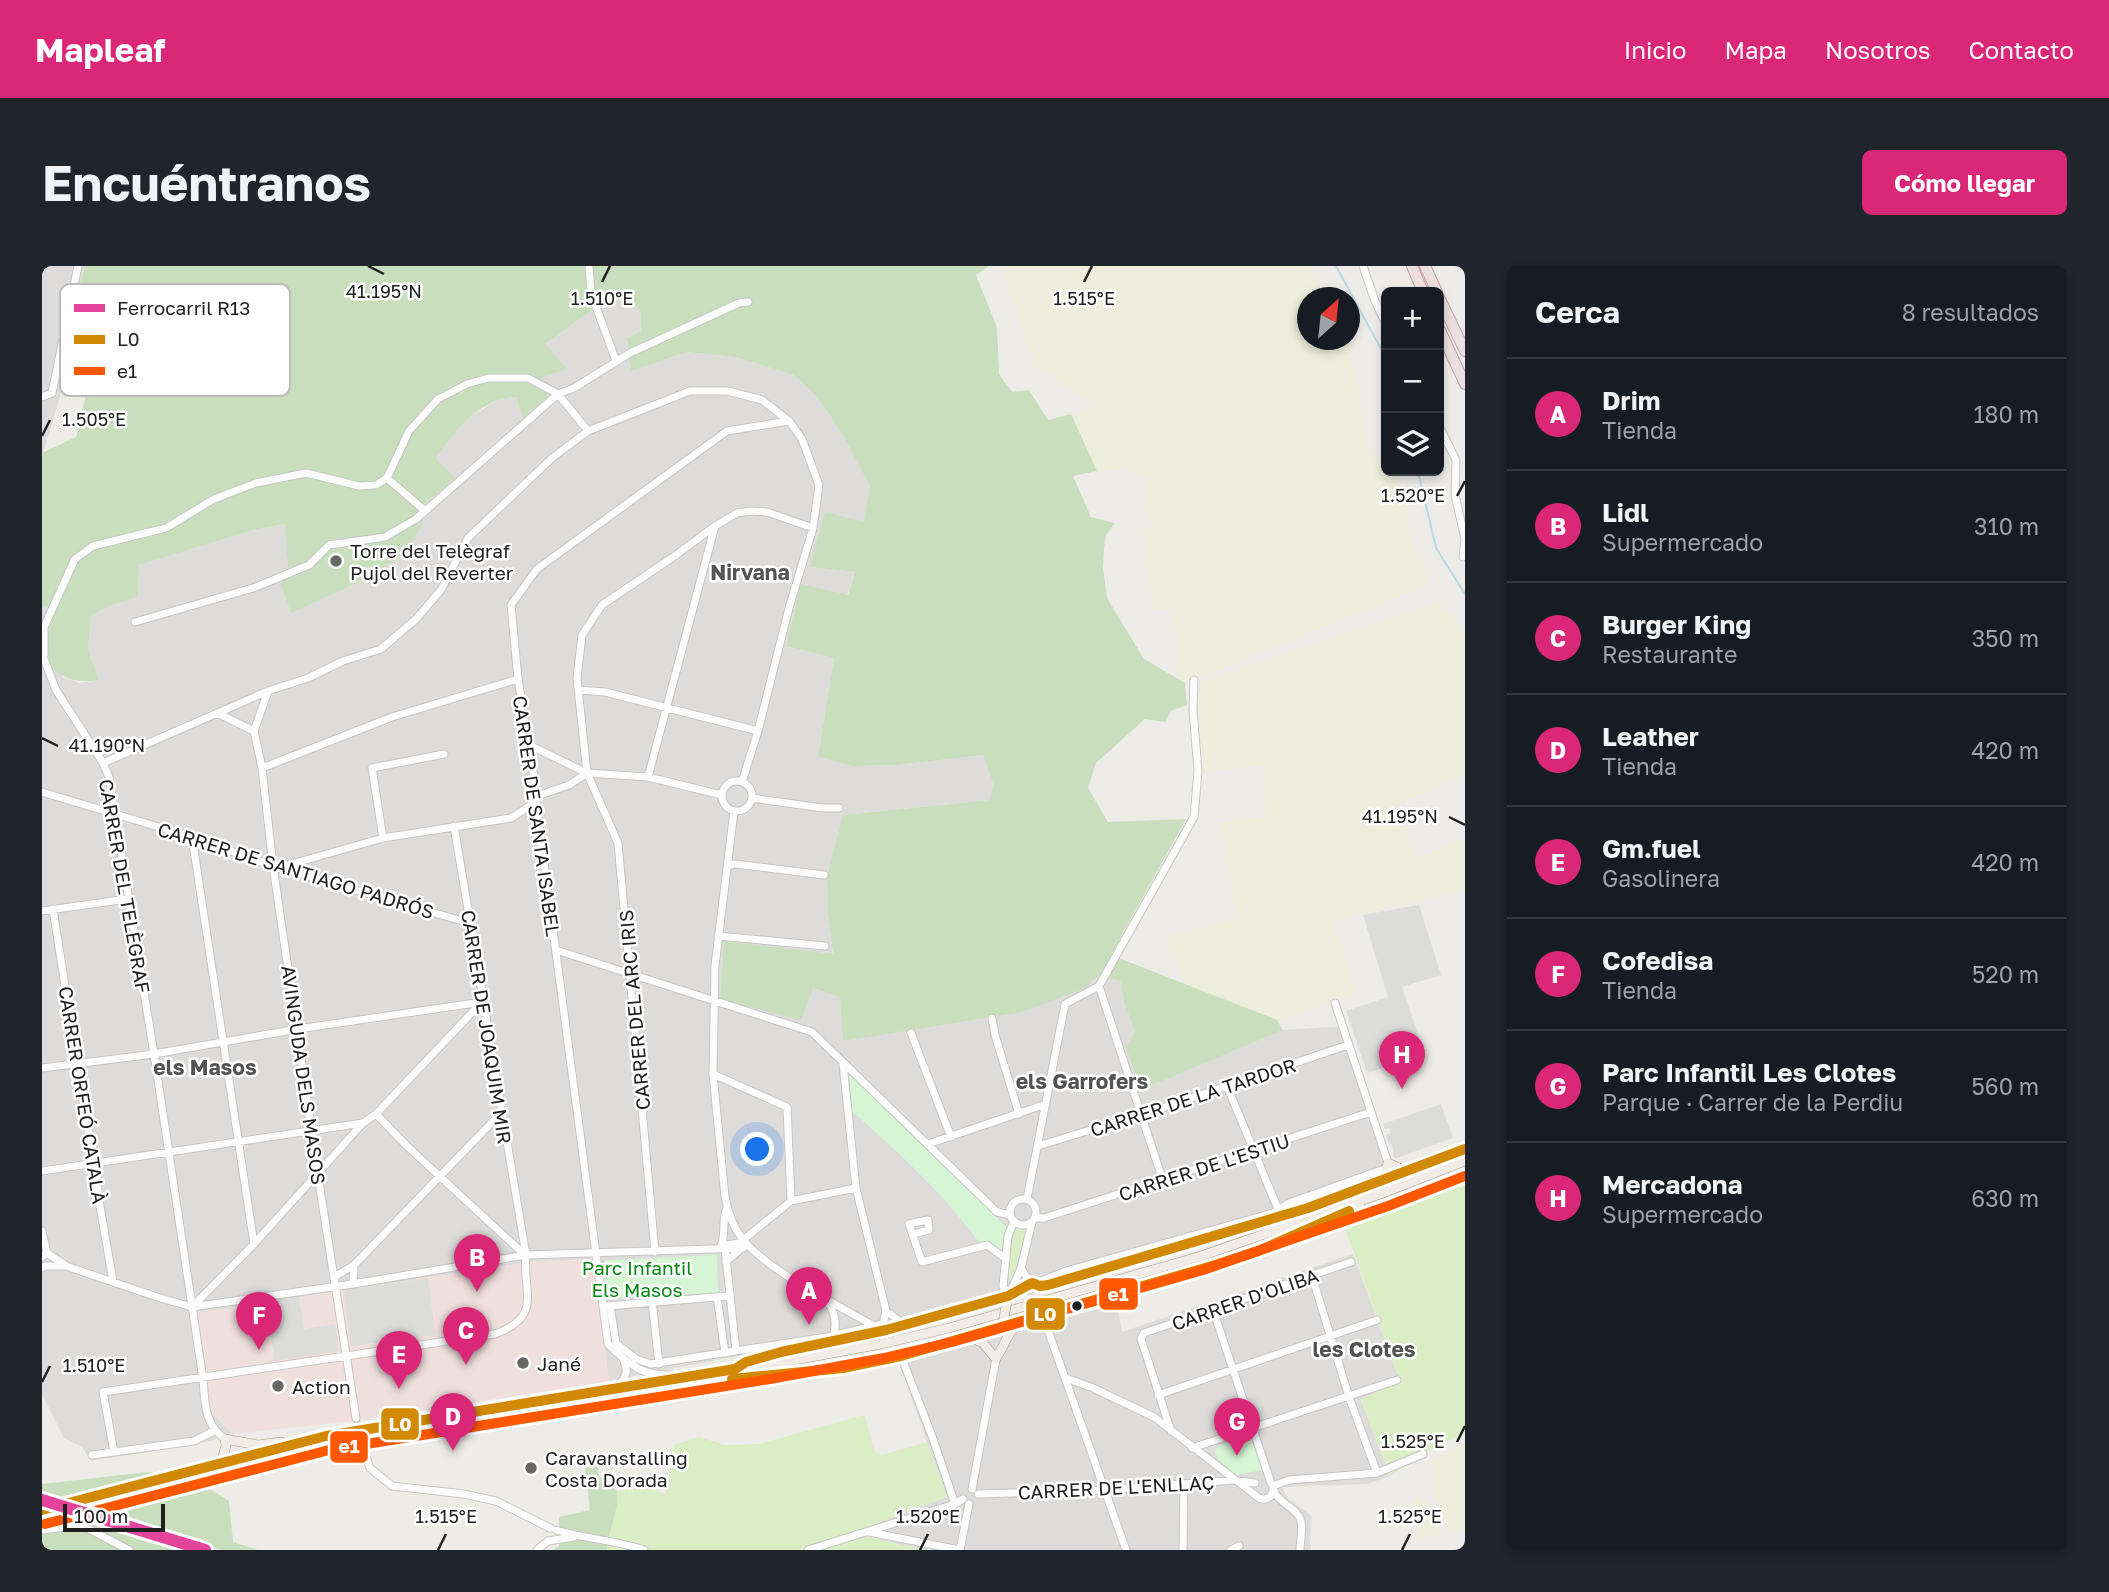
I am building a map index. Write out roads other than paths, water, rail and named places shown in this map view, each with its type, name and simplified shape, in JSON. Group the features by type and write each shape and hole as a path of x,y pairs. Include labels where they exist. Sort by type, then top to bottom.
{"highway":[{"path":"1412,266 1421,287"},
{"path":"1424,266 1434,287"},
{"path":"1444,308 1465,352"},
{"path":"1444,339 1465,384"}],"main road":[{"path":"735,1369 746,1363 832,1338 905,1325 1007,1298 1037,1285 1308,1208 1465,1149"},
{"path":"42,1510 289,1444 438,1417 767,1365 881,1344 949,1328 1198,1257 1373,1197 1465,1161"},
{"path":"1370,1184 1386,1173 1388,1165 1406,1171"},
{"path":"674,1379 687,1383 776,1376 901,1356 1258,1251 1354,1209 1373,1197"},
{"path":"996,1358 1007,1298"},
{"path":"996,1358 1007,1333 1019,1322"},
{"path":"970,1337 983,1343 996,1358"},
{"path":"221,1463 226,1446 225,1439 258,1445 279,1442 289,1444"}],"street":[{"path":"74,284 78,266"},
{"path":"589,266 591,293 615,361"},
{"path":"1363,266 1381,314"},
{"path":"135,622 256,587 309,565 329,545 385,537 416,519 558,394 574,388 615,361 739,303 748,302"},
{"path":"42,397 52,393 60,354"},
{"path":"424,510 387,478 409,431 439,399 467,384 488,378 528,378 558,394 588,431"},
{"path":"103,763 268,691 381,649 416,619 441,590 468,538 552,458 588,431 690,391 728,391 762,400 789,421 802,439 819,485 813,528 742,782"},
{"name":"CARRER DE SANTA ISABEL","path":"624,1360 608,1344 607,1306 596,1254 510,605 537,569 727,431 789,421"},
{"path":"1444,436 1456,460 1455,495 1465,539 1463,557"},
{"name":"CARRER DEL TELÈGRAF","path":"214,1431 206,1417 204,1379 109,778 103,763 55,690 44,659 44,627 75,559 93,546 166,528 214,499 256,483 306,473 359,486 376,485 387,478"},
{"name":"CARRER DEL ARC IRIS","path":"655,1252 618,843 587,773 578,678 582,635 602,604 737,513 767,512 813,528"},
{"path":"648,777 715,526"},
{"path":"262,768 392,717 518,679"},
{"path":"1027,1199 1065,1004 1099,986 1194,817 1198,771 1193,710 1194,680"},
{"path":"579,690 605,692 758,731"},
{"path":"217,713 254,731 268,691"},
{"name":"AVINGUDA DELS MASOS","path":"254,731 262,768 317,1172 356,1418"},
{"path":"527,744 587,773 648,777 722,795"},
{"path":"383,838 372,768 444,754"},
{"path":"276,867 383,838 511,818 536,799 569,785 587,773"},
{"path":"742,782 750,789 752,798 744,810 734,811 726,807 722,795 729,783 742,782"},
{"name":"CARRER DE SANTIAGO PADRÓS","path":"42,792 192,837 276,867 469,923"},
{"path":"752,798 839,808"},
{"path":"734,811 715,966 713,1074 727,1208 744,1243 761,1258 874,1326"},
{"name":"CARRER DE JOAQUIM MIR","path":"114,1452 103,1392 191,1377 204,1379 503,1331 526,1311 530,1297 525,1268 526,1255 500,1114 454,826"},
{"path":"192,837 254,1244"},
{"path":"728,866 735,864 824,875"},
{"path":"42,911 127,899"},
{"name":"CARRER ORFEÓ CATALÀ","path":"53,909 87,1126 97,1163 98,1195 113,1281"},
{"path":"718,936 825,946"},
{"path":"556,950 812,1032 997,1212 1023,1225 1034,1220"},
{"path":"1099,986 1163,1181"},
{"path":"42,1068 154,1054 298,1029 482,1002"},
{"path":"192,1307 254,1244 363,1123 376,1114 482,1002"},
{"path":"1021,1268 1025,1276 1037,1285 1066,1271 1273,1213 1388,1165 1335,1003"},
{"path":"992,1018 1019,1114"},
{"path":"911,1033 951,1137"},
{"name":"CARRER DE LA TARDOR","path":"1038,1146 1140,1116 1348,1045"},
{"path":"728,1296 607,1306 620,1349 645,1363 659,1364 832,1338 874,1326 885,1327 886,1311 856,1188 843,1063"},
{"path":"713,1074 787,1107 791,1201"},
{"path":"1227,1086 1278,1209"},
{"path":"928,1144 1046,1104"},
{"name":"CARRER DE L'ESTIU","path":"1034,1220 1163,1181 1371,1112"},
{"path":"376,1114 526,1255"},
{"path":"334,1277 354,1265 500,1114"},
{"path":"42,1171 168,1150 363,1123"},
{"path":"726,1262 791,1201 856,1188"},
{"path":"1027,1199 1035,1205 1034,1220 1021,1268 1007,1298 1003,1286 1013,1203 1027,1199"},
{"path":"727,1208 724,1214 725,1236 722,1248 736,1351"},
{"path":"1278,1209 1308,1208"},
{"path":"505,1236 512,1235 520,1226"},
{"path":"42,1231 44,1255 66,1266 192,1307 526,1255 722,1248 727,1250 744,1243"},
{"path":"914,1234 922,1262 987,1245 1006,1259"},
{"name":"CARRER D'OLIBA","path":"1158,1395 1141,1339 1144,1333 1351,1262"},
{"path":"353,1284 354,1265"},
{"path":"42,1268 66,1266"},
{"path":"1312,1276 1349,1397 1377,1473"},
{"path":"717,1297 725,1353"},
{"path":"826,1298 835,1317 832,1338"},
{"path":"652,1301 659,1364"},
{"path":"1213,1310 1276,1497 1299,1516 1302,1524 1300,1550"},
{"path":"886,1311 905,1325"},
{"path":"1044,1316 1126,1550"},
{"path":"1171,1431 1158,1395 1377,1320"},
{"path":"901,1356 955,1504"},
{"path":"807,1550 955,1504 976,1502 975,1491 996,1358"},
{"path":"624,1360 653,1374 679,1375 685,1378"},
{"path":"616,1388 625,1380 627,1374 624,1360"},
{"path":"1066,1378 1146,1413 1259,1499 1266,1499 1272,1486 1289,1480 1377,1473 1423,1454"},
{"path":"1192,1448 1397,1380"},
{"path":"1146,1413 1155,1411 1162,1405"},
{"path":"92,1455 194,1441 214,1431 225,1439"},
{"path":"361,1443 370,1468 386,1482 404,1488 464,1494 496,1501 536,1521 558,1536 557,1539"},
{"path":"1254,1494 1267,1470"},
{"name":"CARRER DE L'ENLLAÇ","path":"975,1491 1106,1490 1233,1480 1259,1481 1272,1486"},
{"path":"1183,1550 1184,1485"},
{"path":"865,1532 960,1550 966,1502 964,1492 975,1491"},
{"path":"892,1524 905,1538"},
{"path":"42,1530 81,1525 129,1550"},
{"path":"550,1530 620,1542 644,1550"},
{"path":"550,1530 544,1536 548,1541 578,1536"},
{"path":"537,1550 548,1541"},
{"path":"1231,1550 1240,1546"}],"waterway":[{"path":"1336,266 1382,350"},
{"path":"1419,476 1436,548 1465,594"}],"tunnel":[{"path":"356,1418 361,1443"}],"rail line":[{"name":"R13","path":"42,1500 205,1550"}],"place":[{"name":"Torre del Telègraf Pujol del Reverter","path":"336,561"},
{"name":"Mercadona","path":"1402,1089"},
{"name":"Lidl","path":"477,1292"},
{"name":"Drim","path":"809,1325"},
{"name":"Cofedisa","path":"259,1350"},
{"name":"Jané","path":"523,1363"},
{"name":"Burger King","path":"466,1365"},
{"name":"Action","path":"278,1386"},
{"name":"Gm.fuel","path":"399,1389"},
{"name":"Leather","path":"453,1451"},
{"name":"Parc Infantil Les Clotes","path":"1237,1456"},
{"name":"Caravanstalling Costa Dorada","path":"531,1468"}],"district":[{"name":"Nirvana","path":"750,572"},
{"name":"els Masos","path":"205,1067"},
{"name":"els Garrofers","path":"1082,1081"},
{"name":"les Clotes","path":"1364,1349"}],"park label":[{"name":"Parc Infantil Els Masos","path":"637,1278"}]}
